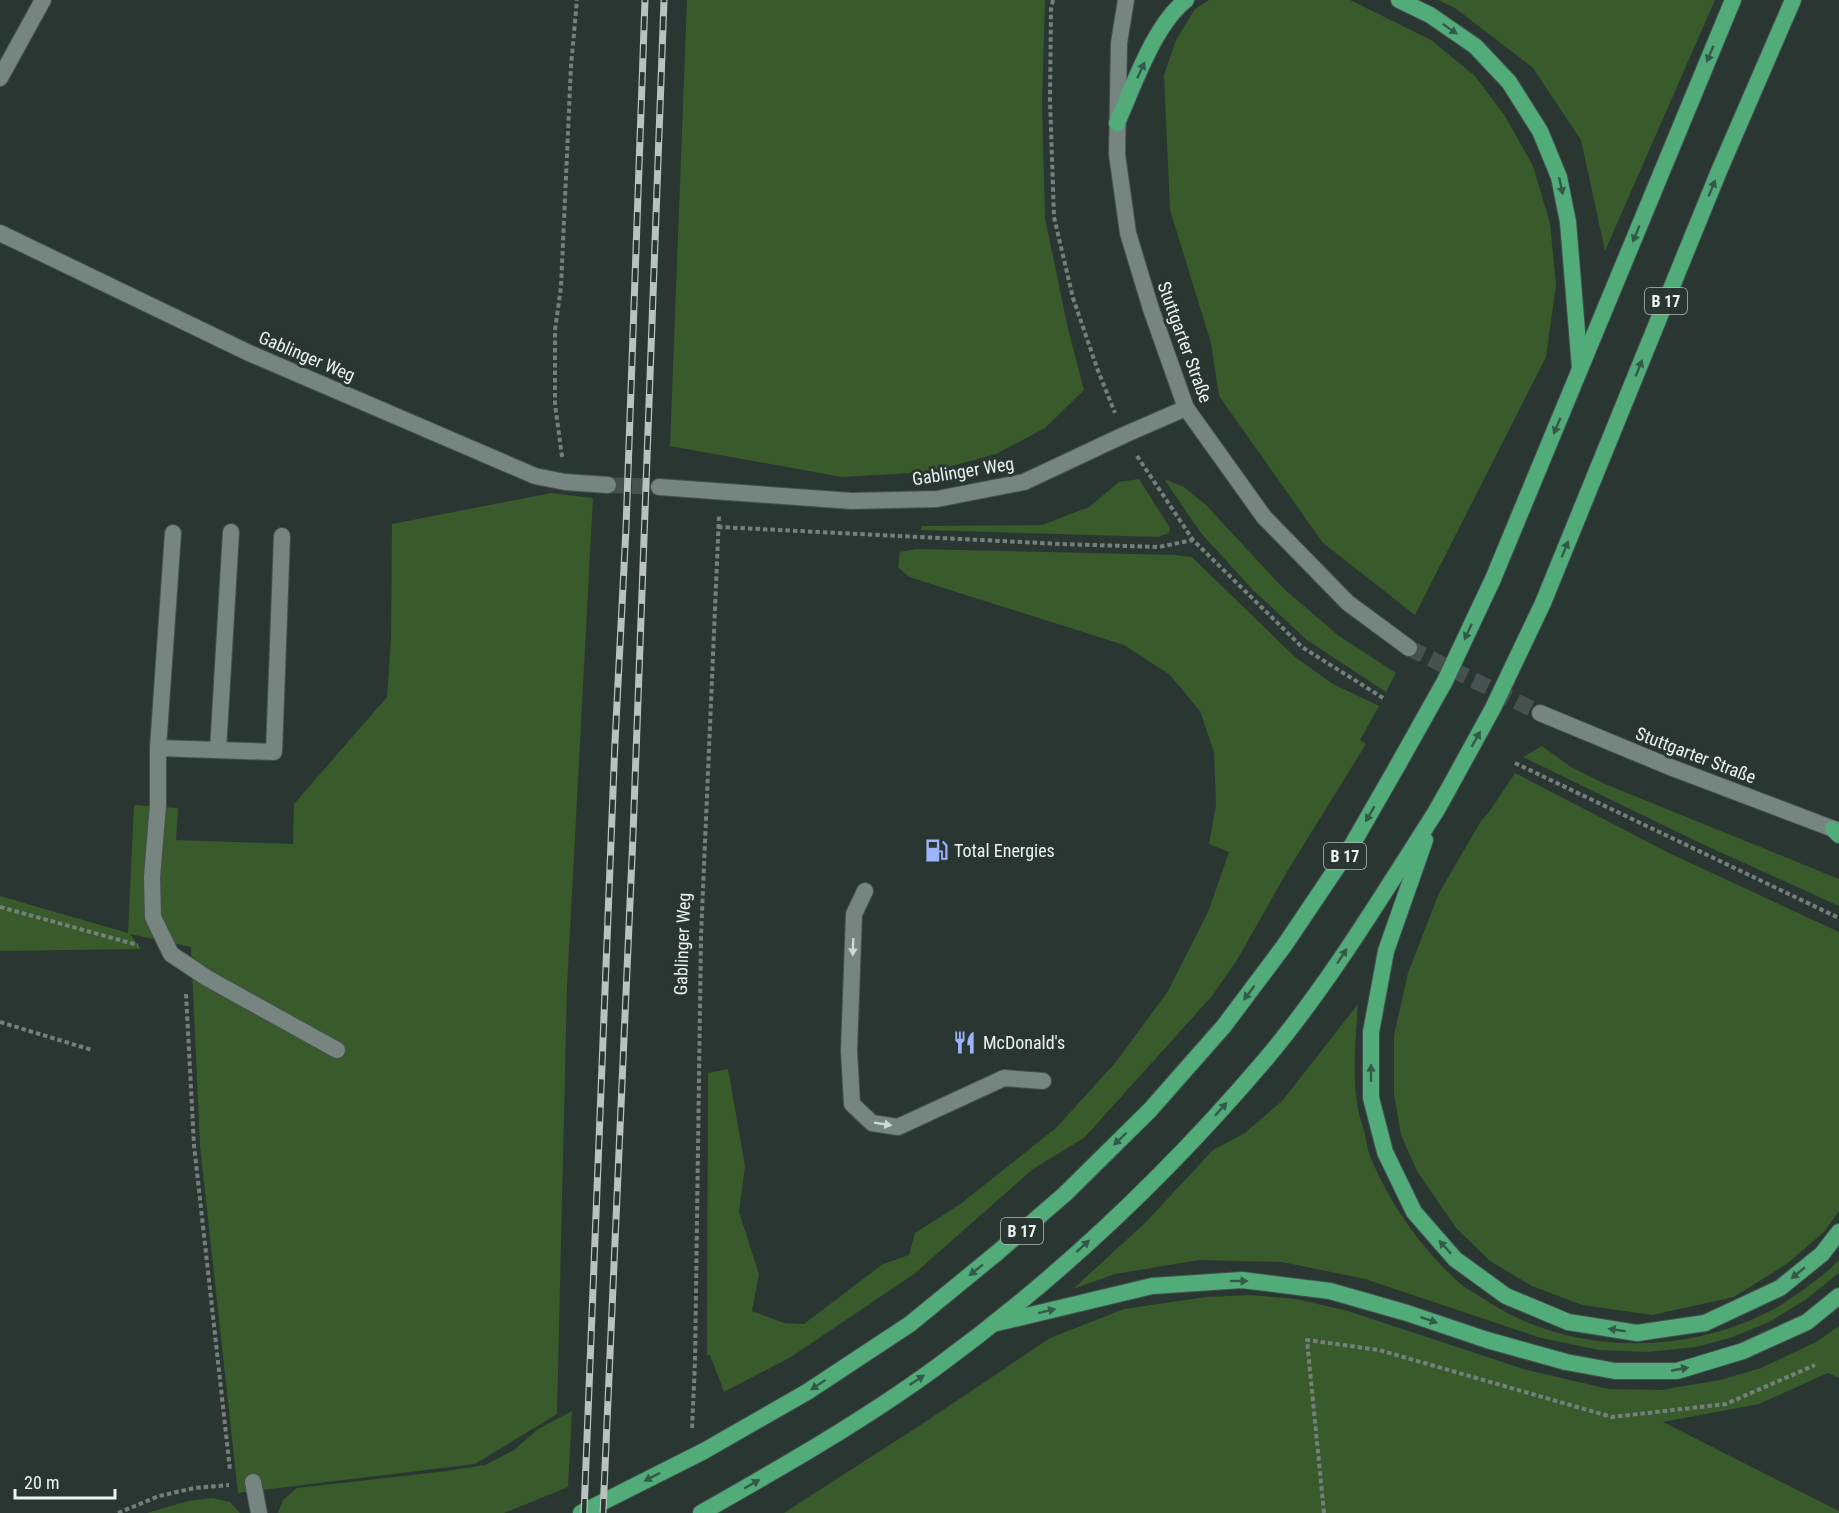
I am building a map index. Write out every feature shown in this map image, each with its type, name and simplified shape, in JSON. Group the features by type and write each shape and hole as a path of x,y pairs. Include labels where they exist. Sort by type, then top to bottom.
{"highway":[{"path":"1117,123 1154,42 1177,8 1186,0"},
{"path":"1399,0 1430,15 1475,46 1509,82 1540,131 1559,177 1568,222 1580,372"},
{"name":"B 17","path":"581,1513 704,1451 807,1392 910,1323 1065,1194 1150,1110 1224,1026 1284,946 1352,845 1445,681 1493,579 1733,0"},
{"name":"B 17","path":"701,1513 836,1435 938,1366 1038,1287 1103,1229 1190,1144 1266,1058 1331,972 1435,813 1493,708 1543,603 1719,171 1793,0"},
{"path":"1435,813 1386,951 1371,1032 1371,1098 1384,1152 1414,1212 1455,1259 1506,1296 1568,1322 1637,1333 1705,1323 1780,1288 1822,1254 1839,1232"},
{"path":"990,1325 1152,1286 1242,1280 1330,1291 1407,1312 1487,1340 1566,1362 1615,1371 1677,1371 1743,1351 1807,1322 1839,1296"}],"street":[{"path":"0,78 43,0"},
{"name":"Stuttgarter Straße","path":"1126,0 1119,43 1117,154 1128,233 1151,309 1186,408 1264,517 1348,603 1409,648"},
{"name":"Gablinger Weg","path":"0,233 249,353 535,476 565,482 608,485"},
{"name":"Gablinger Weg","path":"659,487 852,501 937,499 1024,483 1186,408"},
{"path":"218,750 231,532"},
{"path":"173,533 158,748 158,805 152,877 153,917 178,958 207,978 337,1050"},
{"path":"158,748 274,752 282,536"},
{"name":"Stuttgarter Straße","path":"1540,713 1837,832"},
{"path":"865,891 854,914 849,1051 852,1104 872,1123 897,1126 1004,1078 1043,1082"},
{"path":"253,1482 259,1513"}],"path":[{"path":"565,482 555,404 555,330 561,287 571,66 577,0"},
{"path":"1053,0 1050,99 1054,217 1073,297 1097,368 1124,435 1193,540 1302,647 1383,698"},
{"name":"Gablinger Weg","path":"695,1362 700,936 718,527 1049,544 1159,547 1193,540"},
{"path":"1515,763 1839,918"},
{"path":"0,907 178,958 194,1145 230,1473"},
{"path":"0,1022 92,1050"},
{"path":"1307,1340 1324,1513"},
{"path":"118,1513 159,1496 194,1488 232,1484"}],"green space":[{"path":"687,0 1045,0 1042,103 1045,218 1068,329 1084,390 1045,428 996,454 930,472 842,477 670,446"},
{"path":"1209,0 1350,0 1431,40 1475,76 1505,116 1533,166 1550,223 1556,285 1546,357 1415,615 1323,543 1219,396 1211,343 1170,210 1164,75 1176,40 1195,9"},
{"path":"1438,0 1715,0 1605,251 1581,140 1533,68 1455,8"},
{"path":"1139,479 1170,528 1169,533 1158,537 921,530 922,526 1042,525 1089,507 1119,482"},
{"path":"1164,479 1184,487 1206,505 1283,588 1339,636 1396,673 1386,692 1307,640 1253,590 1201,533"},
{"path":"551,493 593,498 567,987 557,1414 475,1464 238,1493 200,1146 191,947 130,934 141,949 0,951 0,896 128,933 134,805 178,808 176,840 293,844 294,804 387,697 391,638 392,524"},
{"path":"916,549 1192,557 1295,657 1333,684 1379,706 1360,740 1366,744 1288,870 1237,960 1212,996 1084,1138 1033,1169 914,1274 791,1357 724,1392 710,1355 707,1355 708,1073 728,1069 745,1166 739,1212 759,1274 752,1311 784,1323 804,1324 883,1264 909,1255 915,1233 959,1205 1056,1128 1116,1062 1168,991 1208,912 1229,852 1209,844 1216,805 1214,752 1200,711 1170,675 1124,645 909,577 898,567 900,552"},
{"path":"1542,746 1571,767 1605,784 1839,879 1839,906 1700,843 1523,757"},
{"path":"1515,773 1669,853 1839,932 1839,1211 1825,1231 1788,1263 1734,1297 1652,1315 1582,1305 1532,1286 1490,1261 1456,1228 1417,1171 1401,1135 1394,1094 1394,1035 1408,973 1439,893 1481,821"},
{"path":"1358,1004 1355,1079 1358,1110 1370,1156 1386,1190 1417,1237 1458,1282 1514,1316 1549,1330 1585,1339 1623,1343 1661,1342 1699,1336 1735,1326 1770,1311 1813,1282 1839,1260 1839,1273 1805,1300 1769,1322 1730,1338 1696,1347 1648,1352 1599,1350 1541,1338 1365,1279 1282,1262 1199,1260 1115,1274 1073,1289 1145,1223 1213,1150 1245,1133 1283,1100"},
{"path":"1251,1295 1296,1299 1348,1311 1527,1370 1609,1389 1661,1390 1720,1380 1761,1368 1816,1342 1839,1326 1839,1378 1828,1373 1759,1404 1663,1422 1839,1513 784,1513 1050,1338 1124,1309 1206,1297"},
{"path":"572,1411 568,1487 504,1513 278,1513 283,1500 297,1488 485,1465 514,1450 538,1429"},
{"path":"212,1498 230,1502 240,1513 147,1513 188,1501"}],"tunnel":[{"path":"608,485 659,487"},
{"path":"1409,648 1540,713"}],"railway":[{"path":"584,1513 615,742 626,528 645,0"},
{"path":"603,1513 633,835 664,0"}],"place":[{"name":"Total Energies","path":"936,850"},
{"name":"McDonald's","path":"965,1042"}]}
